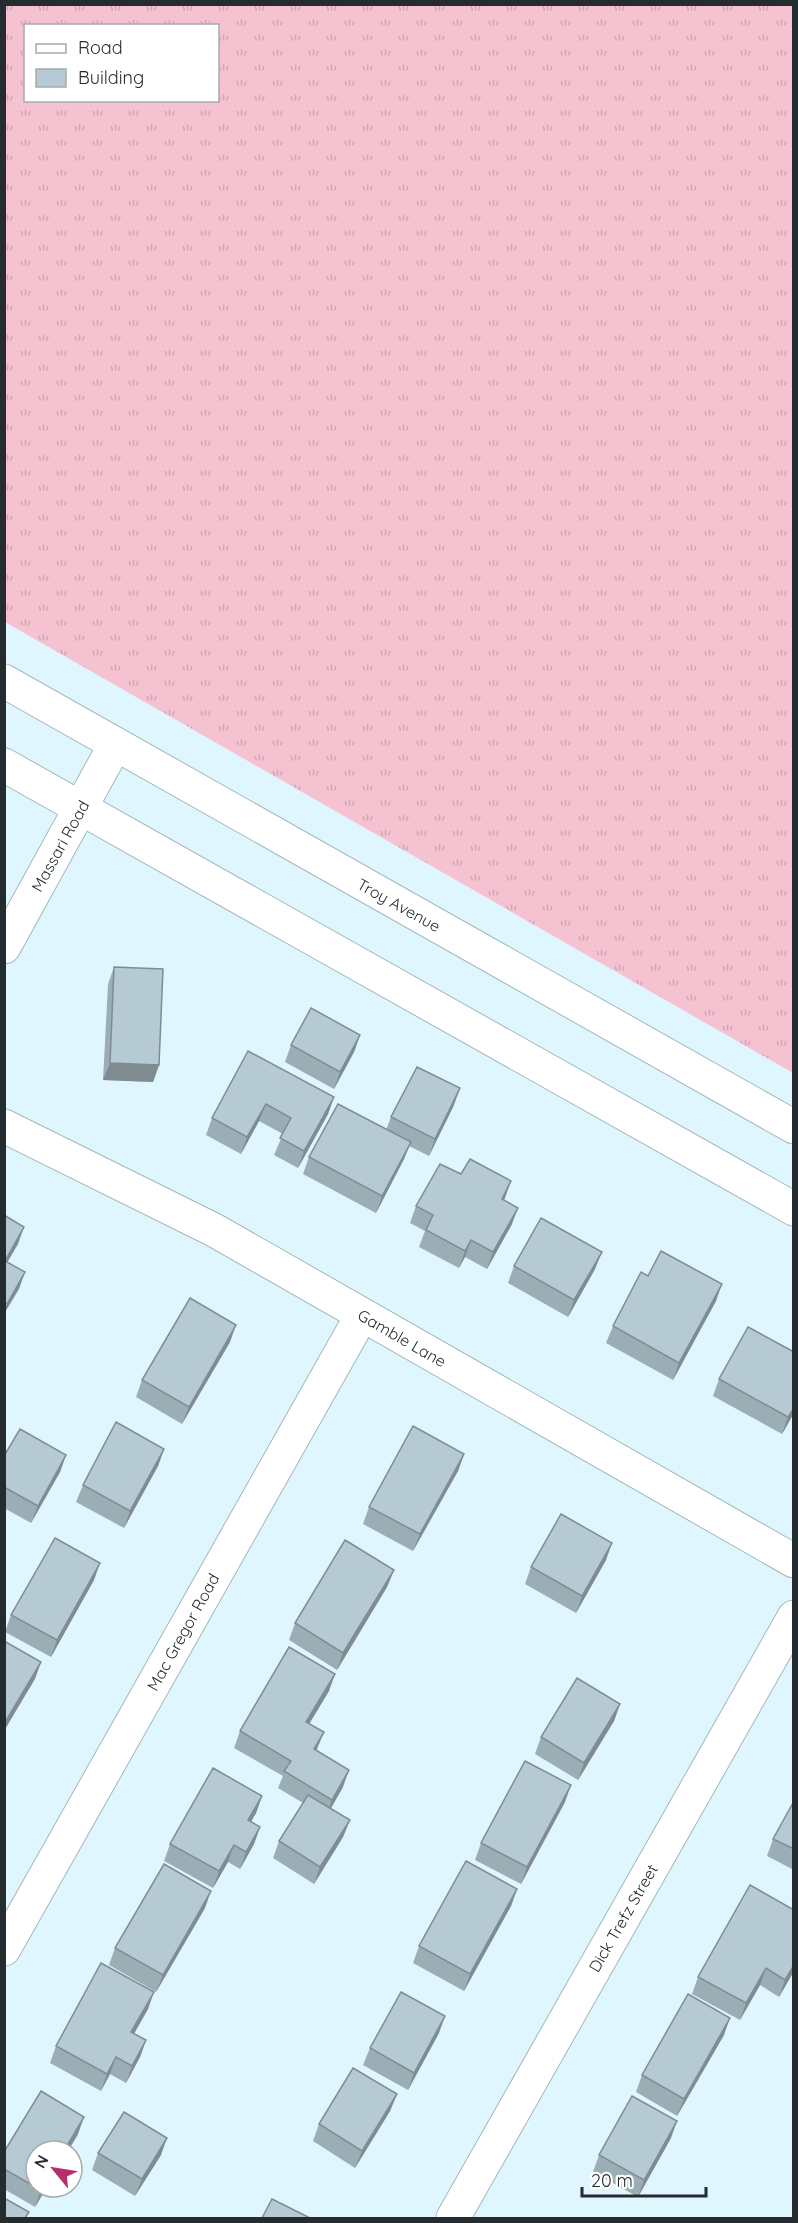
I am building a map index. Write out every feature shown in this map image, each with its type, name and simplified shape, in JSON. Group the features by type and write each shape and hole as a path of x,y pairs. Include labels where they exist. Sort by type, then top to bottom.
{"street":[{"name":"Troy Avenue","path":"4,681 794,1128"},
{"name":"Massari Road","path":"4,947 115,745"},
{"path":"4,765 794,1209"},
{"name":"Gamble Lane","path":"4,1126 214,1230 794,1561"},
{"name":"Mac Gregor Road","path":"4,1949 362,1315"},
{"name":"Dick Trefz Street","path":"453,2218 794,1617"}],"green space":[{"path":"5,4 793,5 793,1073 5,622"}],"building":[{"path":"114,967 163,969 159,1065 110,1063"},
{"path":"311,1008 360,1035 340,1072 291,1045"},
{"path":"248,1051 334,1097 304,1151 280,1138 291,1118 266,1104 247,1137 212,1118"},
{"path":"417,1067 460,1088 435,1139 391,1117"},
{"path":"338,1104 411,1142 382,1196 309,1157"},
{"path":"470,1159 511,1181 502,1199 518,1208 493,1252 471,1240 465,1251 426,1230 433,1215 416,1206 440,1164 461,1174"},
{"path":"4,1215 24,1227 5,1261 25,1272 7,1304 4,1303"},
{"path":"541,1218 602,1252 574,1300 514,1266"},
{"path":"661,1251 722,1284 679,1363 613,1326 641,1272 648,1276"},
{"path":"190,1298 236,1325 189,1407 142,1380"},
{"path":"748,1327 794,1352 794,1408 788,1417 719,1379"},
{"path":"116,1422 164,1449 130,1511 83,1485"},
{"path":"413,1426 464,1454 420,1534 369,1507"},
{"path":"20,1429 66,1455 38,1506 4,1487 4,1456"},
{"path":"561,1514 612,1543 582,1596 531,1567"},
{"path":"55,1538 100,1563 57,1640 11,1615"},
{"path":"345,1540 394,1570 343,1653 295,1623"},
{"path":"4,1641 41,1662 4,1724"},
{"path":"289,1647 335,1674 306,1722 324,1732 314,1749 349,1770 332,1800 284,1771 291,1761 240,1731"},
{"path":"577,1678 620,1704 584,1763 541,1737"},
{"path":"525,1761 571,1785 527,1867 481,1843"},
{"path":"213,1768 262,1796 248,1820 260,1827 246,1852 234,1845 219,1871 170,1844"},
{"path":"308,1795 350,1820 320,1867 279,1841"},
{"path":"794,1801 794,1849 773,1839"},
{"path":"466,1861 517,1889 470,1974 419,1946"},
{"path":"164,1864 211,1891 163,1975 115,1948"},
{"path":"750,1885 794,1910 794,1965 785,1980 766,1968 746,2003 698,1977"},
{"path":"101,1963 154,1992 131,2032 146,2040 132,2066 116,2057 107,2074 56,2046"},
{"path":"401,1992 445,2016 414,2073 370,2048"},
{"path":"688,1994 730,2018 684,2099 642,2075"},
{"path":"353,2068 397,2094 362,2151 319,2124"},
{"path":"41,2091 84,2117 71,2139 24,2139 24,2180 4,2169 4,2152"},
{"path":"632,2096 677,2121 644,2180 599,2155"},
{"path":"124,2112 167,2138 142,2179 98,2153"},
{"path":"4,2198 29,2212 25,2218 4,2218"},
{"path":"272,2199 310,2218 262,2218"}]}
